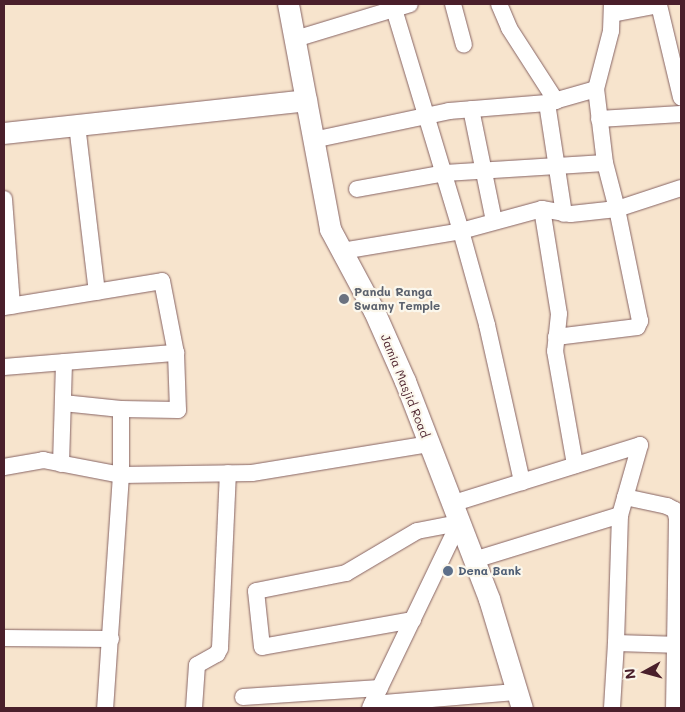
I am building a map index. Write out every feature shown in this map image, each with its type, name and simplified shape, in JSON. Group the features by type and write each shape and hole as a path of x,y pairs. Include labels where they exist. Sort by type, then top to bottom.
{"street":[{"name":"Jamia Masjid Road","path":"288,4 330,229 374,311 429,444 489,599 519,700"},
{"path":"295,39 366,10 394,9 410,4"},
{"path":"453,4 464,45"},
{"path":"499,4 509,28 552,102 557,164 564,214"},
{"path":"556,337 637,327 640,321 617,209 605,163 596,89 611,31 612,9 661,4 681,97"},
{"path":"394,9 424,116 445,173 487,325 522,482"},
{"path":"313,140 424,116 471,109 552,102 596,89"},
{"path":"4,133 306,100"},
{"path":"471,109 494,221"},
{"path":"599,119 681,114"},
{"path":"77,125 97,292"},
{"path":"357,189 445,173 557,164 605,163"},
{"path":"342,251 461,231 542,209 564,214 617,209 681,188"},
{"path":"4,200 8,306 162,281 176,353 178,410 121,409 63,403"},
{"path":"542,209 558,314 556,337 562,400 575,465"},
{"path":"4,366 176,353"},
{"path":"61,464 64,362"},
{"path":"105,708 121,475 121,409"},
{"path":"4,467 43,460 121,475 252,472 429,444"},
{"path":"451,504 640,445 620,515 612,708"},
{"path":"194,708 197,665 217,654 220,648 228,473"},
{"path":"625,497 674,510 678,578 678,645 674,708"},
{"path":"474,560 620,515"},
{"path":"414,620 262,647 256,591 346,572 416,530 459,523"},
{"path":"459,523 371,706 519,700"},
{"path":"4,638 111,639"},
{"path":"616,643 678,645"},
{"path":"243,697 380,688"}],"place":[{"name":"Pandu Ranga Swamy Temple","path":"344,299"},
{"name":"Dena Bank","path":"448,571"}]}
